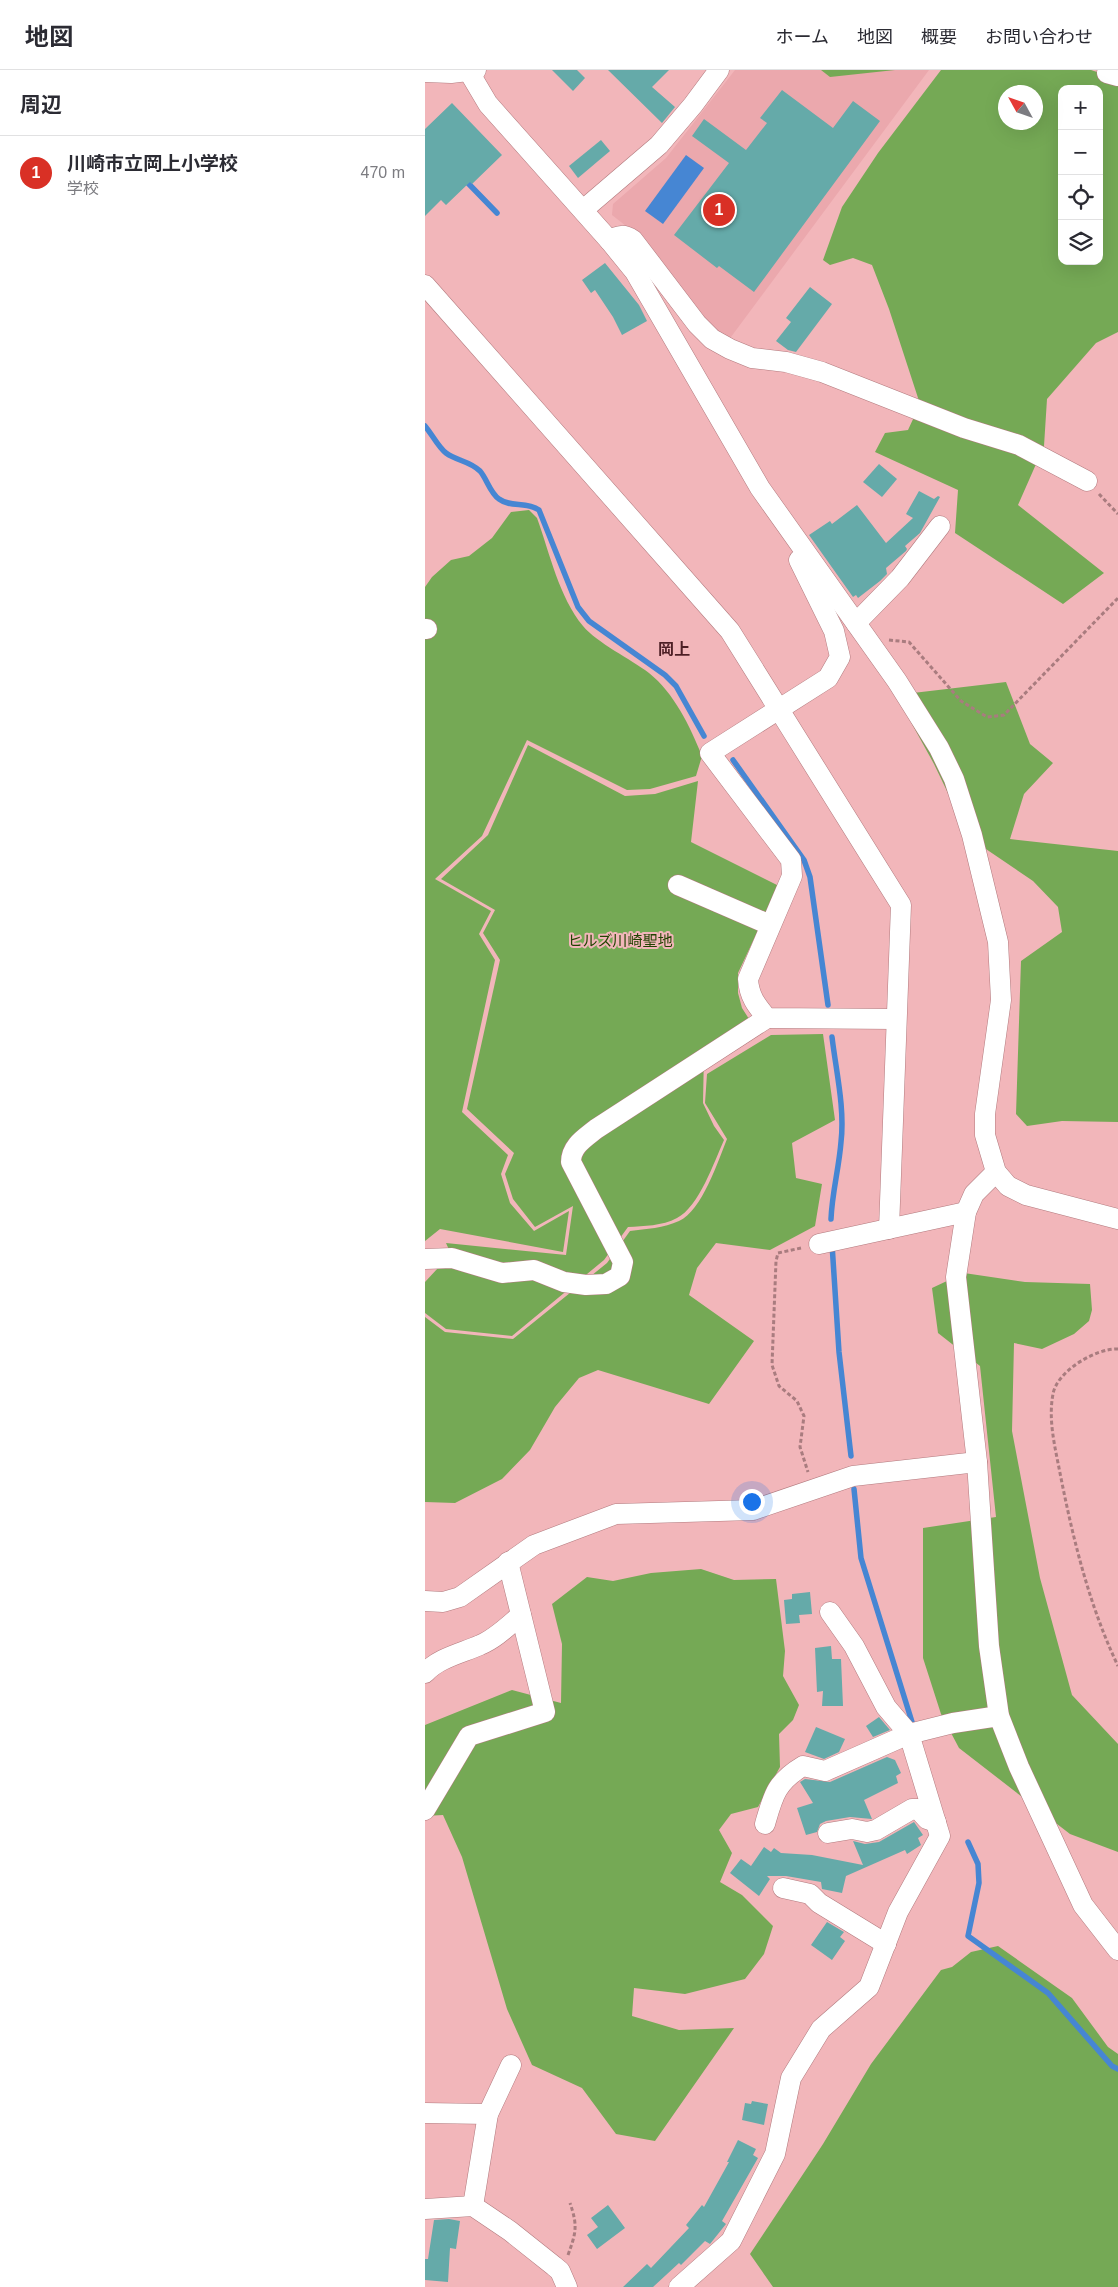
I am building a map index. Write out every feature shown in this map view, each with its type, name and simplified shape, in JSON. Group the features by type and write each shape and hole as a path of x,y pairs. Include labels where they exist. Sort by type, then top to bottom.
{"street":[{"path":"583,210 659,145 693,106 719,70"},
{"path":"425,72 473,71 488,104 583,210 635,272 657,307 759,488 918,713 954,779 972,835 998,942 1001,1000 985,1114 985,1135 996,1172 1009,1186 1026,1195 1118,1219"},
{"path":"609,240 618,235 626,235 633,240 697,324 712,339 731,349 752,358 786,362 822,372 964,428 1019,445 1087,481"},
{"path":"425,285 730,631 901,905 895,1019 889,1229"},
{"path":"856,623 900,578 940,526"},
{"path":"767,1018 756,1005 749,992 748,979 793,876 791,860 710,752 829,678 840,657 834,631 797,557 805,551"},
{"path":"678,885 770,925"},
{"path":"425,1258 452,1258 502,1273 534,1270 564,1282 586,1285 606,1284 620,1276 623,1262 571,1162 571,1154 578,1144 596,1129 767,1018 895,1019"},
{"path":"996,1172 974,1194 966,1212 956,1277 977,1462 989,1646 999,1716 1019,1767 1083,1905 1118,1950"},
{"path":"819,1244 966,1212"},
{"path":"425,1601 443,1602 460,1598 508,1562 535,1545 617,1514 753,1510 853,1476 977,1462"},
{"path":"425,1810 469,1736 545,1712 508,1562"},
{"path":"679,2287 731,2241 775,2154 791,2078 821,2029 869,1987 898,1912 940,1836 909,1734 886,1707 854,1646 831,1612"},
{"path":"425,1673 429,1668 457,1654 482,1645 521,1615"},
{"path":"765,1824 779,1783 803,1766 825,1771 909,1734 953,1723 999,1716"},
{"path":"829,1838 876,1830 912,1809 918,1809 927,1819 936,1822"},
{"path":"783,1888 810,1894 819,1903 886,1944"},
{"path":"473,2206 488,2114 511,2064"},
{"path":"425,2113 488,2114"},
{"path":"425,2209 473,2206 510,2231 563,2279"}],"path":[{"path":"1087,481 1118,514"},
{"path":"871,644 892,639 909,642 961,701 987,717 1004,715 1118,598"},
{"path":"816,1490 805,1467 800,1447 804,1416 797,1402 779,1386 771,1365 772,1322 778,1253 819,1244"},
{"path":"1118,1349 1089,1355 1068,1370 1053,1391 1051,1425 1065,1500 1092,1604 1118,1666"},
{"path":"563,2279 575,2236 576,2222 570,2203"}],"shaded area":[{"path":"735,70 929,70 728,341 718,335 631,230 612,215 613,204 666,158"}],"green space":[{"path":"821,70 895,70 830,77"},
{"path":"941,70 1091,70 1118,79 1118,332 1096,343 1047,399 1044,446 1018,505 1104,573 1063,604 955,533 958,490 875,452 885,433 908,430 920,404 889,309 872,265 853,258 830,265 823,260 842,207 878,153"},
{"path":"529,510 537,518 561,589 575,615 583,626 597,639 642,668 658,681 674,700 702,756 696,776 650,789 627,790 527,740 482,836 435,879 491,911 479,934 495,960 462,1112 508,1155 501,1174 510,1203 534,1231 569,1211 563,1252 440,1229 425,1241 425,587 432,577 451,560 469,556 492,538 511,512"},
{"path":"1006,682 1030,744 1053,763 1024,794 1010,839 1118,851 1118,1122 1062,1121 1027,1126 1016,1114 1021,961 1062,932 1058,907 1033,881 980,845 957,812 934,764 896,695"},
{"name":"ヒルズ川崎聖地","path":"528,745 625,796 655,794 698,781 691,842 779,886 738,973 738,993 742,1008 749,1019 704,1052 703,1103 714,1126 724,1140 699,1194 685,1212 671,1221 647,1226 628,1227 604,1260 512,1336 446,1329 425,1313 425,1282 451,1254 446,1243 566,1255 573,1206 535,1227 513,1199 505,1174 514,1153 467,1109 500,960 483,933 495,910 441,879 488,835"},
{"path":"823,1034 835,1120 792,1143 796,1178 822,1184 815,1226 770,1250 716,1243 697,1268 689,1295 754,1341 709,1404 598,1370 579,1378 555,1407 530,1450 502,1479 455,1503 425,1502 425,1317 445,1332 513,1339 607,1263 630,1231 667,1225 687,1216 702,1196 727,1139 705,1103 707,1074 771,1035"},
{"path":"964,1273 1025,1282 1090,1284 1092,1310 1089,1321 1074,1334 1042,1349 1014,1343 1012,1431 1040,1578 1072,1695 1118,1744 1118,1852 1070,1834 959,1748 941,1714 923,1658 923,1528 996,1517 980,1366 938,1333 932,1288"},
{"path":"701,1569 734,1580 776,1579 785,1651 783,1676 799,1705 793,1720 779,1734 780,1767 758,1807 731,1814 719,1830 732,1853 720,1882 742,1895 773,1926 764,1954 745,1979 685,1994 634,1988 632,2016 679,2030 734,2028 655,2141 616,2134 582,2088 532,2065 507,2009 462,1857 443,1815 425,1816 425,1725 512,1690 561,1703 562,1644 552,1604 587,1577 613,1581 651,1573"},
{"path":"998,1946 1072,1998 1108,2047 1118,2054 1118,2287 773,2287 750,2254 823,2144 871,2064 941,1970 952,1967 971,1952"}],"water":[{"path":"686,155 704,168 663,224 645,211"}],"building":[{"path":"552,70 577,70 585,78 573,91"},
{"path":"608,70 669,70 652,87 675,107 662,123"},
{"path":"782,90 833,128 853,101 880,121 754,292 719,266 717,268 674,235 729,163 692,136 704,119 746,150 767,123 760,118"},
{"path":"452,103 502,155 472,184 470,182 446,205 441,200 425,216 425,129"},
{"path":"601,140 610,151 578,178 569,166"},
{"path":"605,263 639,305 647,321 622,335 613,317 595,290 591,293 582,280"},
{"path":"810,287 832,304 796,352 788,350 776,341 791,322 786,318"},
{"path":"879,464 897,479 882,497 863,482"},
{"path":"919,491 934,499 938,496 940,497 920,533 905,546 906,551 886,568 887,574 880,581 858,598 856,595 853,597 809,535 830,521 832,524 857,505 886,543 913,518 906,514"},
{"path":"810,1592 812,1614 799,1615 800,1623 786,1624 784,1600 792,1599 792,1594"},
{"path":"831,1646 832,1659 841,1659 843,1706 822,1706 823,1691 817,1692 815,1648"},
{"path":"879,1717 890,1730 873,1737 866,1726"},
{"path":"816,1727 845,1739 839,1752 824,1759 805,1752"},
{"path":"887,1757 895,1760 901,1773 896,1776 898,1783 864,1800 872,1819 850,1817 826,1821 820,1824 817,1832 806,1835 797,1808 813,1803 800,1782 805,1779 830,1782"},
{"path":"914,1822 923,1835 918,1838 921,1845 907,1854 905,1850 846,1876 842,1893 822,1889 821,1882 786,1876 767,1876 770,1879 759,1896 730,1873 741,1859 751,1866 764,1847 771,1852 774,1848 781,1853 812,1855 863,1865 853,1841 865,1844 879,1842"},
{"path":"827,1922 844,1932 840,1937 845,1941 832,1960 811,1945"},
{"path":"752,2101 768,2104 764,2125 742,2120 745,2103 751,2104"},
{"path":"738,2140 756,2149 753,2155 758,2158 722,2221 726,2224 710,2244 705,2241 681,2265 679,2263 653,2287 623,2287 647,2264 651,2268 689,2228 686,2225 702,2205 704,2207 729,2162 727,2162"},
{"path":"608,2205 625,2228 597,2249 587,2235 598,2227 591,2218"},
{"path":"449,2219 460,2221 456,2249 450,2248 448,2282 425,2280 425,2259 428,2259 434,2220"}],"waterway":[{"path":"464,179 497,213"},
{"path":"425,426 446,453 472,465 480,471 493,493 499,499 504,502 534,507 539,510 578,607 589,621 665,675 676,686 704,736"},
{"path":"733,760 804,860 810,877 828,1005"},
{"path":"831,1219 842,1129 841,1103 832,1037"},
{"path":"832,1244 839,1352 851,1456"},
{"path":"854,1489 861,1558 912,1722"},
{"path":"968,1842 978,1864 979,1883 968,1936 1048,1993 1112,2066 1118,2069"}],"place":[{"name":"川崎市立岡上小学校","path":"719,210"}],"district":[{"name":"岡上","path":"674,649"}]}
